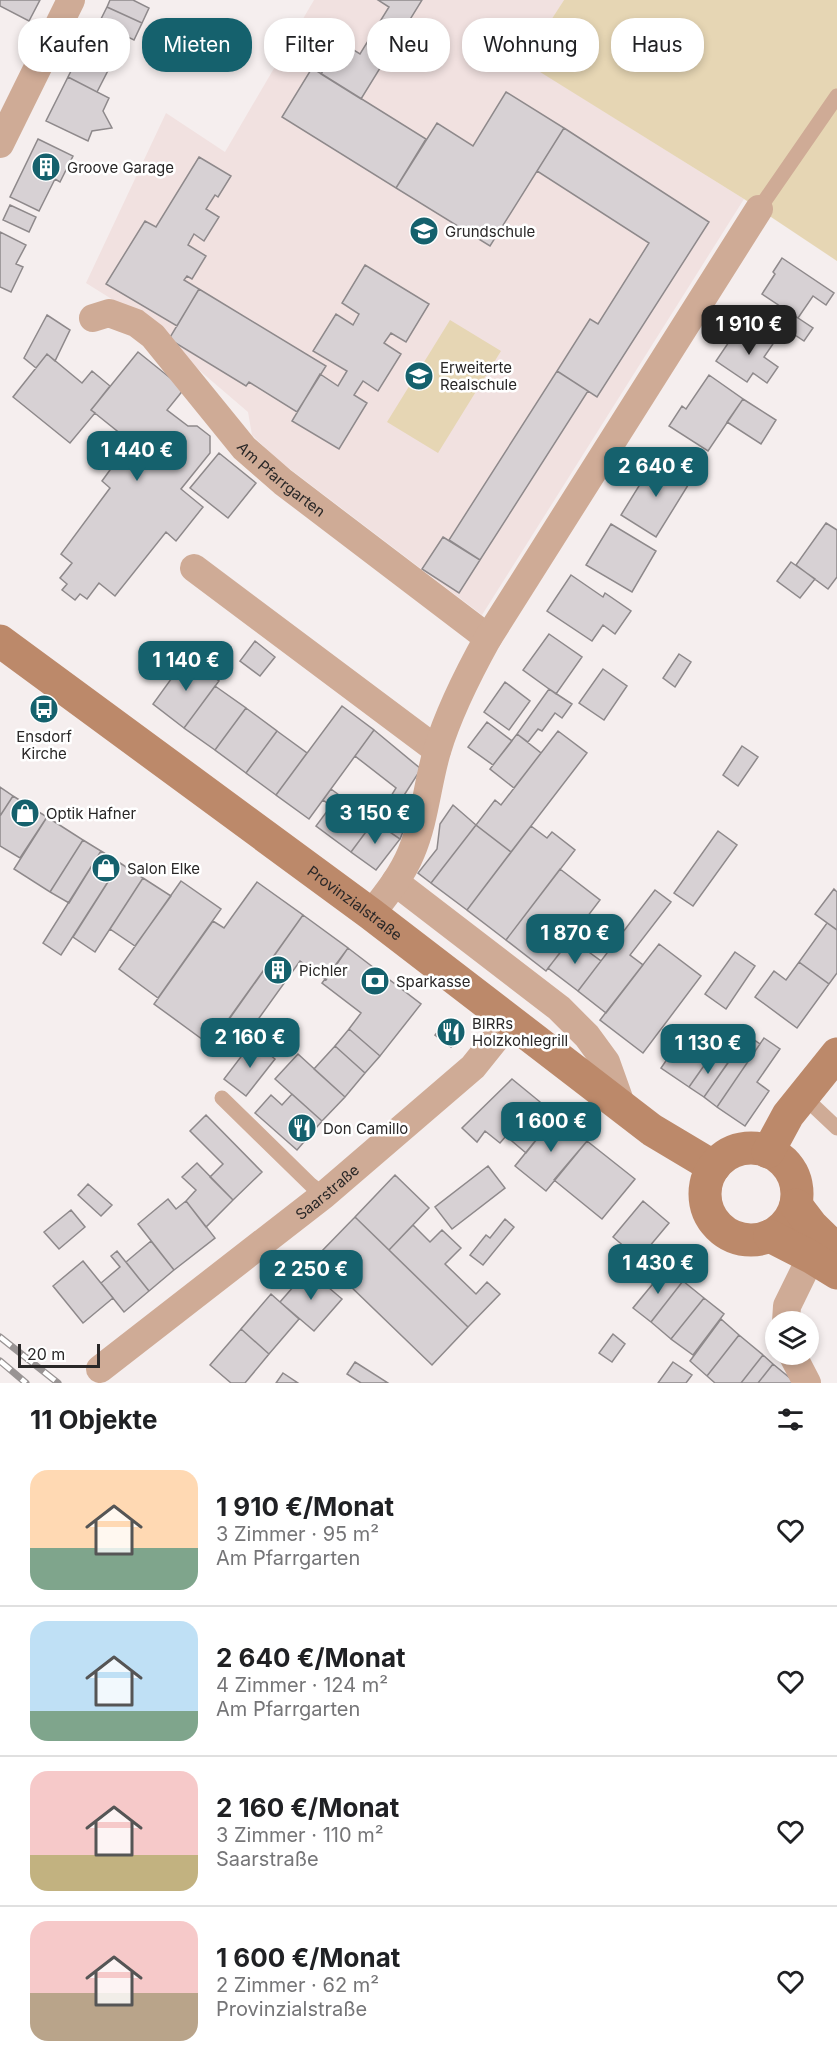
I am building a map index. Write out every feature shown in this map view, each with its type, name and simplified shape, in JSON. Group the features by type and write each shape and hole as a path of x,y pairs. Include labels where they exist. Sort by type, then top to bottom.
{"main road":[{"name":"Provinzialstraße","path":"0,640 371,914 652,1130 714,1167"},
{"path":"768,1152 788,1115 837,1054"},
{"path":"753,1148 768,1152 779,1158 789,1168 795,1179 796,1205 786,1223 770,1236 755,1241 741,1240 726,1234 715,1224 704,1196 707,1181 714,1167 724,1156 738,1150 753,1148"},
{"path":"796,1205 812,1226 828,1260"},
{"path":"770,1236 828,1260"}],"street":[{"path":"0,144 71,0"},
{"path":"371,914 395,882 411,854 422,822 437,750 459,696 488,638 759,210"},
{"name":"Am Pfarrgarten","path":"93,318 109,313 135,323 153,336 244,448 282,482 488,638"},
{"path":"194,568 437,750"},
{"path":"395,882 559,1008 587,1036 606,1062 621,1104"},
{"name":"Saarstraße","path":"100,1369 324,1195 472,1066 510,1021"},
{"path":"787,1311 787,1306 828,1260"},
{"path":"798,1365 807,1383"}],"lane":[{"path":"759,210 837,96"},
{"path":"803,1096 837,1128"},
{"path":"222,1098 324,1195"}],"shaded area":[{"name":"Erweiterte Realschule","path":"314,0 564,0 553,18 462,18 462,72 541,72 744,199 482,615 278,460 252,435 248,412 164,340 166,333 86,283 166,113 225,152 272,72 355,72 355,18 303,18"},
{"path":"564,0 837,0 837,261 744,199 540,72 599,72 599,18 552,18"},
{"path":"450,320 501,351 438,453 387,422"}],"building":[{"path":"0,0 40,0 31,18 23,18 0,6"},
{"path":"110,0 133,0 149,8 144,18 142,18 142,23 107,7"},
{"path":"378,0 422,0 411,18 382,18 389,7"},
{"path":"107,7 142,23 134,40 130,38 130,18 102,18"},
{"path":"367,43 367,72 378,72 361,99 321,74 322,72 355,72 355,51 360,54"},
{"path":"71,72 107,72 97,92 68,77"},
{"path":"310,72 318,72 426,139 396,188 282,117"},
{"path":"68,77 109,98 103,111 112,128 92,131 88,141 46,121"},
{"path":"506,92 564,128 490,246 396,188 437,123 473,146"},
{"path":"564,128 709,222 597,397 557,371 590,319 598,324 649,243 537,171"},
{"name":"Groove Garage","path":"38,139 73,156 60,182 55,179 39,211 10,197"},
{"path":"199,157 231,176 218,197 215,195 206,209 219,217 204,241 194,234 188,245 206,256 192,279 187,276 184,280 199,289 177,326 106,284 145,221 156,227"},
{"path":"10,205 36,217 29,232 3,220"},
{"path":"0,232 26,245 16,264 23,267 11,292 0,287"},
{"path":"782,258 834,293 826,305 813,296 798,318 762,294"},
{"path":"365,265 429,304 406,342 391,333 384,343 401,354 378,391 363,381 354,395 367,403 339,449 292,421 320,374 338,386 347,371 313,351 336,314 353,325 359,314 342,303"},
{"path":"199,289 326,366 297,412 249,382 246,386 169,339"},
{"path":"761,308 780,322 772,334 752,320"},
{"path":"792,314 813,328 804,341 783,327"},
{"path":"47,315 70,330 55,361 47,354 36,368 24,358"},
{"path":"739,327 753,337 758,329 775,341 764,357 778,367 767,383 753,373 747,382 716,361"},
{"path":"138,352 184,389 167,410 188,426 197,426 210,436 210,453 181,489 203,507 176,541 166,532 115,596 99,583 87,599 80,594 75,600 62,590 67,584 60,578 72,563 61,554 110,488 102,481 126,448 123,445 127,439 91,410"},
{"path":"47,354 82,383 92,371 110,386 91,410 95,413 70,443 13,397"},
{"path":"557,371 588,391 480,560 449,540"},
{"path":"709,375 743,399 708,451 669,426 682,406 686,409"},
{"path":"743,399 776,420 761,444 727,422"},
{"path":"219,453 256,483 228,518 190,488"},
{"path":"655,460 690,482 656,537 621,515"},
{"path":"826,523 837,530 837,577 828,589 796,565"},
{"path":"611,524 656,551 632,592 586,565"},
{"path":"443,537 480,560 459,593 422,569"},
{"path":"791,562 815,579 800,598 777,581"},
{"path":"571,575 603,597 605,593 631,611 615,634 603,625 592,641 547,611"},
{"path":"549,634 582,657 556,694 523,670"},
{"path":"255,641 275,657 260,676 240,661"},
{"path":"679,654 691,662 675,687 663,678"},
{"path":"187,657 219,681 184,728 153,704"},
{"path":"603,669 627,686 604,720 579,703"},
{"path":"505,682 530,701 509,730 484,712"},
{"path":"215,686 246,708 215,750 184,728"},
{"path":"549,689 572,704 562,718 555,713 542,731 538,729 528,742 517,734"},
{"path":"342,706 374,730 309,819 276,795"},
{"path":"246,708 277,731 246,773 215,750"},
{"path":"487,722 512,741 493,765 468,747"},
{"path":"374,730 421,769 399,803 391,796 396,788 355,756"},
{"path":"277,731 307,753 276,795 246,773"},
{"path":"558,731 587,753 511,852 476,825 495,800 501,805"},
{"path":"517,734 541,753 514,788 490,769"},
{"path":"742,746 758,757 738,786 723,775"},
{"path":"0,787 13,796 0,816"},
{"path":"331,789 374,821 351,852 316,826 331,806 323,800"},
{"path":"13,796 47,817 20,858 0,846 0,816"},
{"path":"391,796 411,812 400,839 374,821"},
{"path":"453,805 476,825 431,883 418,873 437,849 440,824"},
{"path":"47,817 83,840 50,892 14,869"},
{"path":"374,821 400,839 376,870 351,852"},
{"path":"476,825 511,852 467,910 431,883"},
{"path":"531,826 547,838 552,832 575,850 506,940 467,910"},
{"path":"718,831 737,845 693,906 674,893"},
{"path":"83,840 101,851 69,903 50,892"},
{"path":"101,851 120,863 61,955 43,943"},
{"path":"120,863 143,878 95,952 73,937"},
{"path":"560,869 600,900 546,971 506,940"},
{"path":"143,878 171,896 135,946 110,929"},
{"path":"181,881 221,909 158,998 119,969"},
{"path":"257,882 303,915 210,1045 154,1004 213,921 224,928"},
{"path":"834,889 837,892 837,930 815,914"},
{"path":"655,890 671,902 630,955 643,965 606,1013 578,991"},
{"name":"Pichler","path":"303,915 348,948 326,980 300,961 244,1039 225,1025"},
{"path":"827,923 837,930 837,973 829,984 799,962"},
{"path":"571,939 601,961 578,991 548,968"},
{"path":"659,944 701,976 643,1053 600,1020"},
{"path":"348,948 421,1004 380,1056 349,1029 361,1013 322,983"},
{"path":"735,952 755,966 726,1009 705,994"},
{"path":"799,962 829,984 797,1028 755,997 774,971 786,980"},
{"path":"446,1021 462,1033 451,1047 435,1035"},
{"path":"349,1029 380,1056 365,1073 335,1046"},
{"path":"704,1029 722,1040 689,1087 661,1068 685,1033 696,1041"},
{"path":"747,1035 760,1044 717,1107 704,1097"},
{"path":"764,1038 780,1049 757,1082 769,1091 745,1126 717,1107"},
{"path":"253,1041 275,1059 246,1096 224,1079"},
{"path":"335,1046 365,1073 345,1097 314,1069"},
{"path":"713,1053 728,1063 704,1097 689,1087"},
{"path":"298,1054 345,1097 322,1121 275,1079"},
{"path":"512,1079 556,1115 526,1153 506,1136 500,1143 485,1131 477,1142 462,1128"},
{"path":"292,1094 322,1121 297,1150 255,1113 271,1095 282,1105"},
{"path":"206,1115 262,1172 233,1200 210,1177 223,1164 190,1131"},
{"path":"556,1115 587,1141 546,1191 515,1166"},
{"path":"587,1141 635,1179 602,1219 554,1180"},
{"path":"197,1163 233,1200 206,1227 186,1201 196,1190 182,1177"},
{"path":"488,1166 505,1188 452,1229 435,1207"},
{"path":"395,1175 429,1208 389,1250 355,1217"},
{"path":"88,1184 112,1205 101,1216 78,1195"},
{"path":"168,1199 176,1209 186,1201 215,1238 174,1270 138,1224"},
{"path":"643,1201 669,1223 639,1259 613,1237"},
{"path":"71,1210 85,1227 59,1249 44,1232"},
{"path":"355,1217 468,1327 432,1365 318,1255"},
{"path":"505,1219 514,1227 483,1265 470,1255 486,1235 490,1238"},
{"path":"413,1225 430,1242 442,1230 461,1248 445,1264 476,1294 487,1282 500,1294 468,1327 389,1250"},
{"path":"151,1241 174,1270 149,1291 126,1262"},
{"path":"117,1251 149,1291 124,1312 101,1283 120,1267 111,1256"},
{"path":"83,1261 113,1298 83,1323 53,1286"},
{"path":"666,1268 683,1281 651,1322 633,1308"},
{"path":"308,1270 342,1299 314,1331 280,1302"},
{"path":"683,1281 704,1298 671,1339 651,1322"},
{"path":"271,1294 299,1319 269,1354 241,1329"},
{"path":"704,1298 724,1314 693,1355 671,1339"},
{"path":"721,1319 739,1335 707,1376 690,1361"},
{"path":"241,1329 269,1354 245,1383 231,1383 210,1365"},
{"path":"613,1334 625,1344 612,1362 599,1353"},
{"path":"739,1335 763,1355 741,1383 715,1383 707,1376"},
{"path":"763,1355 765,1365 772,1365 758,1383 741,1383"},
{"path":"355,1362 388,1383 361,1383 347,1374"},
{"path":"673,1362 692,1375 686,1383 658,1383"},
{"path":"774,1365 796,1383 758,1383"},
{"path":"283,1373 298,1383 276,1383"}],"railway":[{"path":"0,1337 58,1383"},
{"path":"0,1361 26,1383"}],"place":[{"name":"Groove Garage","path":"46,167"},
{"name":"Grundschule","path":"424,231"},
{"name":"Erweiterte Realschule","path":"419,376"},
{"name":"Ensdorf Kirche","path":"44,709"},
{"name":"Optik Hafner","path":"25,813"},
{"name":"Salon Elke","path":"106,868"},
{"name":"Pichler","path":"278,970"},
{"name":"Sparkasse","path":"375,981"},
{"name":"BIRRs Holzkohlegrill","path":"451,1032"},
{"name":"Don Camillo","path":"302,1128"}]}
